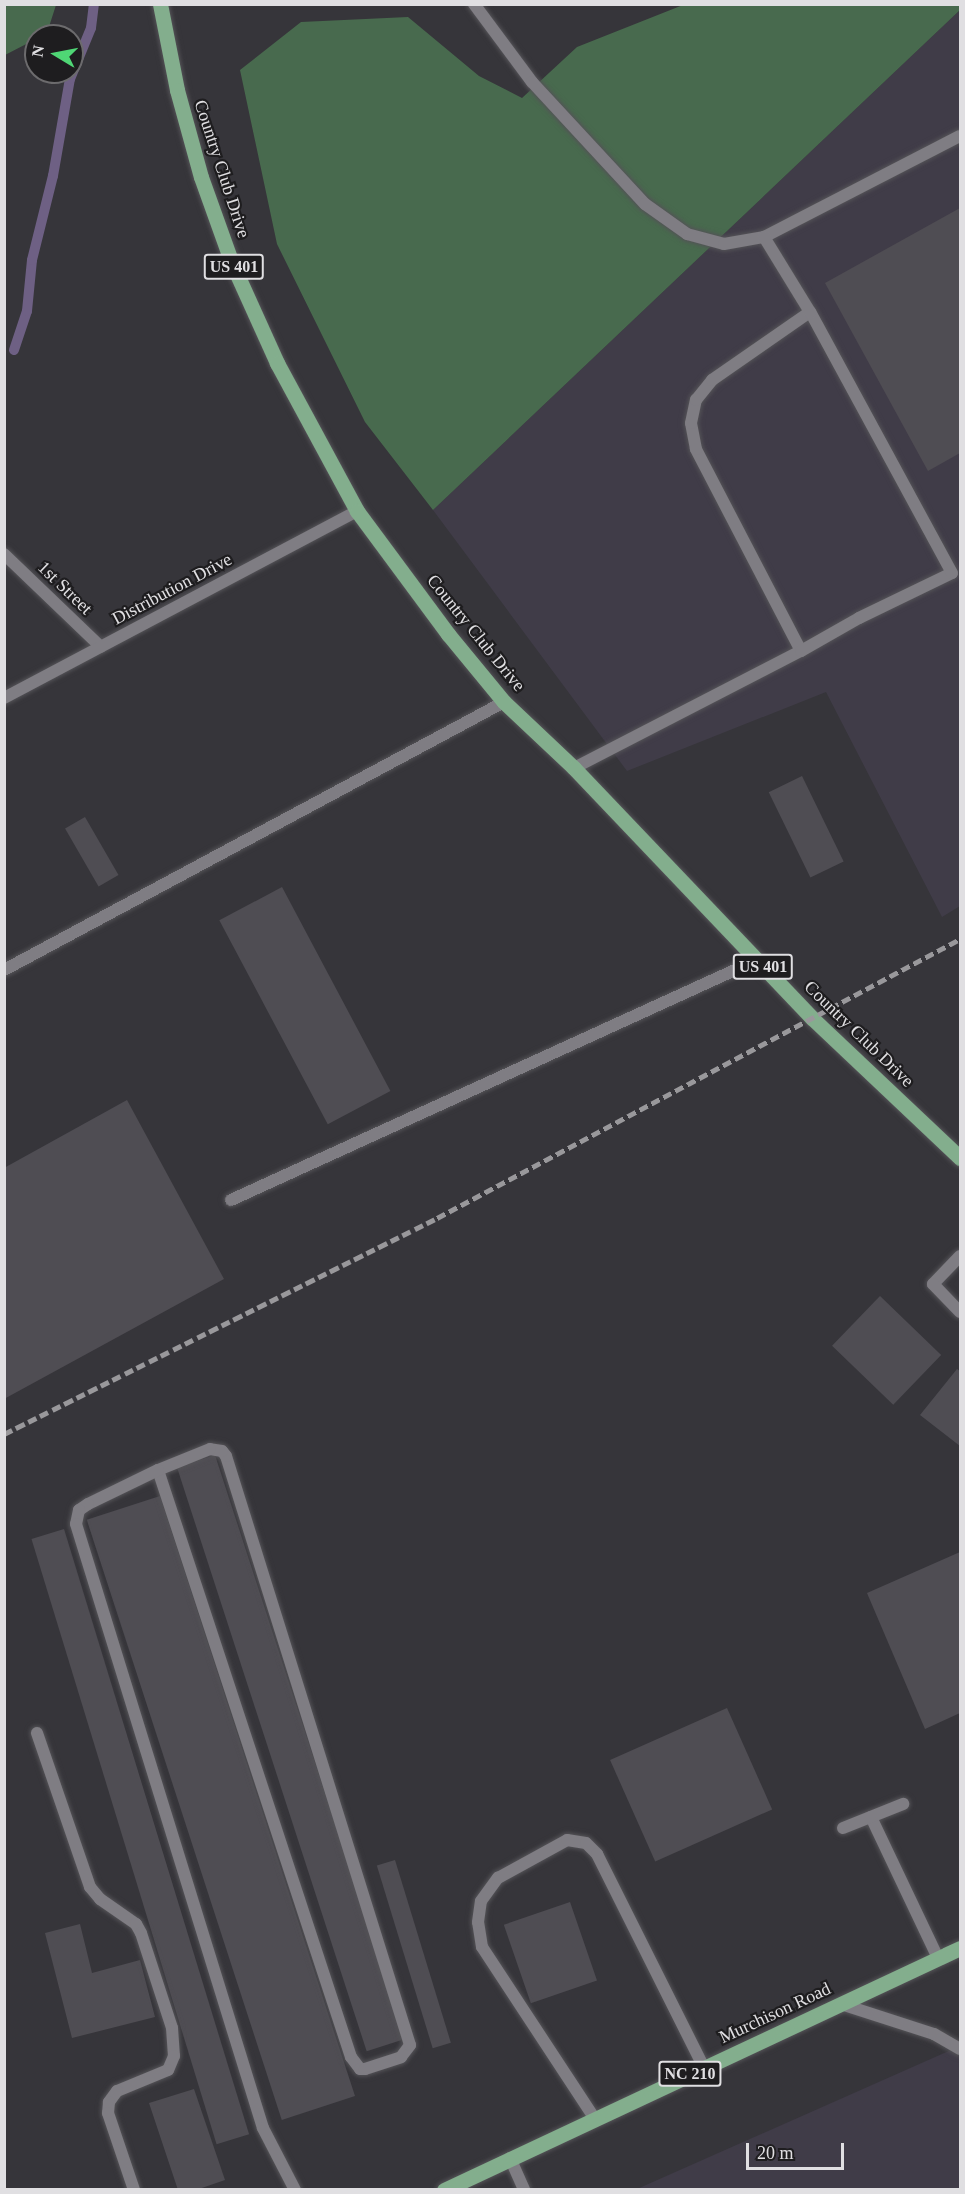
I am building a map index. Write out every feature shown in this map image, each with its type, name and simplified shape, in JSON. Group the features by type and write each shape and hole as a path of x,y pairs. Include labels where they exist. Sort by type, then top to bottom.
{"main road":[{"name":"Country Club Drive","path":"160,4 177,90 201,177 231,261 276,363 357,511 448,634 504,702 574,768 812,1018 960,1158"},
{"name":"Murchison Road","path":"444,2190 960,1948"}],"street":[{"path":"474,4 532,82 645,204 687,234 724,244 764,237 960,136"},
{"path":"574,768 801,651 859,618 952,573 810,312 764,237"},
{"path":"801,651 696,450 691,423 696,400 712,380 810,312"},
{"name":"Distribution Drive","path":"4,698 357,511"},
{"name":"1st Street","path":"4,554 101,648"},
{"path":"4,970 504,702"},
{"path":"231,1200 757,960"},
{"path":"960,1256 933,1284 960,1312"},
{"path":"158,1470 351,2057 360,2068 365,2069 401,2057 410,2045 230,1465 222,1451 210,1449 158,1470 87,1504 79,1510 76,1524 263,2128 295,2190"},
{"path":"37,1733 90,1887 100,1899 136,1924 172,2028 174,2056 168,2070 117,2091 109,2102 108,2113 134,2190"},
{"path":"843,1828 903,1804"},
{"path":"871,1817 938,1958"},
{"path":"595,2119 482,1947 478,1922 481,1901 498,1878 567,1840 586,1844 597,1854 704,2068"},
{"path":"841,2004 934,2034 960,2049"},
{"path":"510,2158 524,2190"}],"shaded area":[{"path":"960,10 960,906 942,917 826,692 627,771 433,510"},
{"path":"960,2046 960,2189 637,2189"}],"green space":[{"path":"4,5 56,5 50,24 24,24 24,45 5,55"},
{"path":"683,5 960,5 960,10 433,510 365,422 277,244 240,70 301,22 408,17 479,76 522,98 577,47"}],"building":[{"path":"960,208 960,453 928,471 825,283"},
{"path":"802,776 844,861 810,878 769,792"},
{"path":"85,817 118,875 99,887 65,828"},
{"path":"282,887 390,1091 328,1124 219,920"},
{"path":"127,1100 224,1279 4,1399 4,1168"},
{"path":"880,1296 941,1355 893,1405 832,1346"},
{"path":"957,1369 960,1371 960,1446 920,1415"},
{"path":"215,1455 405,2039 367,2051 177,1467"},
{"path":"160,1496 355,2096 282,2120 87,1520"},
{"path":"64,1529 249,2134 217,2144 31,1539"},
{"path":"960,1552 960,1713 925,1729 867,1593"},
{"path":"727,1708 772,1809 655,1861 610,1760"},
{"path":"395,1860 451,2043 433,2048 377,1866"},
{"path":"570,1902 597,1980 531,2003 504,1925"},
{"path":"80,1924 92,1973 140,1960 155,2017 72,2038 45,1933"},
{"path":"194,2089 225,2180 196,2190 178,2190 149,2103"}],"waterway":[{"path":"14,350 27,311 32,260 53,176 70,79 91,28 94,4"}],"railway":[{"path":"4,1434 437,1218 960,939"}]}
